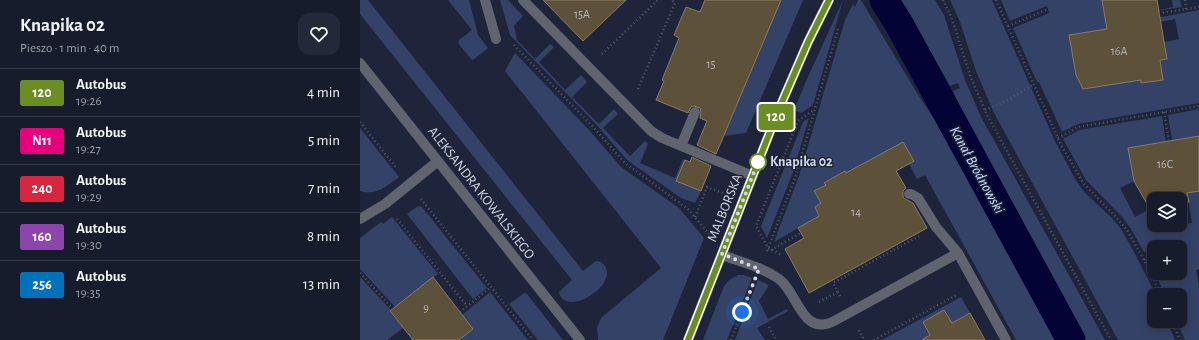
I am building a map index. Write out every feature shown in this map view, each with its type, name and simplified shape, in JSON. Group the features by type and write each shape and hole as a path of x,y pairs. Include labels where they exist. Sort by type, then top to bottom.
{"street":[{"path":"485,0 496,40"},
{"path":"523,0 651,131 658,136 753,176"},
{"name":"MALBORSKA","path":"688,340 792,78 829,0"},
{"name":"ALEKSANDRA KOWALSKIEGO","path":"360,63 580,340"},
{"path":"681,146 695,112"},
{"path":"361,217 385,203 438,162"},
{"path":"909,194 918,198 936,227 958,253 1006,340"},
{"path":"722,254 772,275 782,282 793,296 804,315 812,322 819,325 828,324 958,253"}],"path":[{"path":"588,67 658,0"},
{"path":"629,109 675,3 672,0"},
{"path":"942,0 952,19 971,78 985,110 1111,340"},
{"path":"996,0 1058,138 1084,184 1119,220 1130,236 1158,288"},
{"path":"1185,0 1186,9"},
{"path":"1156,14 1199,7"},
{"path":"1008,26 1046,10"},
{"path":"491,22 593,126 625,164 682,204 710,234"},
{"path":"731,340 759,269 770,249 796,175 839,27"},
{"path":"985,110 1006,101 1034,84"},
{"path":"1058,138 1078,127 1199,106"},
{"path":"770,249 756,226 798,121 814,110"},
{"path":"1164,112 1170,147"},
{"path":"360,122 533,340"},
{"path":"695,217 707,187 725,194"},
{"path":"385,203 467,306"},
{"path":"864,340 833,283 936,227"},
{"path":"770,249 801,233"},
{"path":"360,273 393,309"},
{"path":"874,340 975,285"},
{"path":"460,312 491,287"},
{"path":"769,327 776,340"},
{"path":"1175,328 1180,340"}],"shaded area":[{"path":"360,0 368,0 583,271 596,261 601,262 604,265 607,273 605,281 590,296 580,301 571,302 563,299 559,292 572,280 360,14"},
{"path":"448,0 469,0 478,35 488,48 473,60 458,43 459,40 472,30"},
{"path":"500,0 508,0 523,16 514,26 517,40 535,59 550,44 554,47 539,62 565,90 581,75 587,82 572,97 599,124 614,109 618,114 603,128 630,156 645,141 648,144 640,163 675,178 683,159 685,160 677,180 701,191 695,203 681,198 627,160 596,124 510,35"},
{"path":"781,0 803,0 746,133 724,136"},
{"path":"843,0 813,105 801,113 794,110"},
{"path":"858,0 861,0 917,93 944,134 1056,340 1016,340 925,175 917,179 909,164 913,161 903,142 846,173 845,171 824,183 826,185 814,191 821,203 815,207 819,216 774,242 800,173 845,20 853,4 855,7"},
{"path":"901,0 935,0 944,15 965,80 981,117 1105,340 1084,340 977,145 953,91 960,88 958,83 950,86"},
{"path":"950,0 992,0 1055,141 1075,179 1085,193 1112,218 1121,229 1152,288 1147,288 1147,328 1170,328 1175,340 1118,340 993,111 976,71 960,22"},
{"path":"1001,0 1102,0 1107,29 1069,35 1076,75 1084,89 1141,79 1142,83 1163,80 1160,60 1167,59 1165,42 1179,39 1175,19 1161,22 1161,18 1156,18 1199,10 1199,103 1078,124 1062,132 1039,82 1037,82 1013,28 1049,13 1047,6 1010,21"},
{"path":"1172,0 1180,0 1182,7 1155,11 1173,7"},
{"path":"515,53 589,130 621,167 679,208 704,238 663,340 598,340 597,328 601,318 661,268 505,71"},
{"path":"1199,109 1199,136 1175,140 1173,146 1168,115"},
{"path":"1162,116 1166,142 1129,148 1134,181 1120,188 1135,217 1147,211 1147,232 1187,232 1187,224 1192,223 1187,193 1199,191 1199,269 1196,270 1199,286 1199,340 1185,340 1179,328 1187,328 1187,288 1162,288 1158,280 1187,280 1187,240 1147,240 1147,253 1144,252 1123,218 1086,180 1063,139 1079,130"},
{"path":"809,118 793,172 767,238 761,226 803,122"},
{"path":"360,128 399,177 386,187 376,191 360,191"},
{"path":"418,206 422,207 487,288 473,299 407,214"},
{"path":"392,217 438,274 395,307 360,269 360,238 381,222 383,224"},
{"path":"738,275 744,275 752,278 727,340 703,340 724,286 729,280"},
{"path":"360,277 391,310 390,312 403,328 387,340 360,340"},
{"path":"758,280 769,285 759,301 768,319 787,309 788,311 757,328 765,340 735,340"},
{"path":"490,292 528,340 459,340 473,329 462,315"},
{"path":"524,293 527,294 563,340 538,340 509,304"},
{"path":"961,297 970,313 951,323 944,310 923,322 932,340 882,340"}],"building":[{"path":"543,0 626,0 583,41"},
{"path":"705,0 781,0 716,154 697,145 707,121 700,118 700,108 694,106 691,107 688,113 656,100 664,81 662,80 679,38 674,35 686,7 700,12"},
{"path":"1102,0 1157,0 1167,59 1160,60 1163,80 1141,83 1141,80 1083,89 1076,75 1069,35 1107,29"},
{"path":"1199,136 1199,191 1187,193 1147,192 1147,204 1134,181 1128,148"},
{"path":"903,142 914,161 896,171 906,188 903,191 903,197 913,203 927,228 809,293 785,249 804,238 798,228 819,216 815,207 821,203 814,191 826,185 824,183 845,171 846,173"},
{"path":"692,157 711,166 701,191 676,181 685,160 690,162"},
{"path":"433,277 473,329 459,340 413,340 390,311"},
{"path":"944,310 952,323 970,313 985,340 922,340 930,335 923,322"}],"waterway":[{"name":"Kanał Bródnowski","path":"884,0 899,24 1071,340"}],"bus line":[{"name":"120","path":"688,340 779,109 808,42 829,0"}],"place":[{"name":"Knapika 02","path":"758,162"}],"route":[{"path":"742,312 759,269 722,254 758,162"}]}
